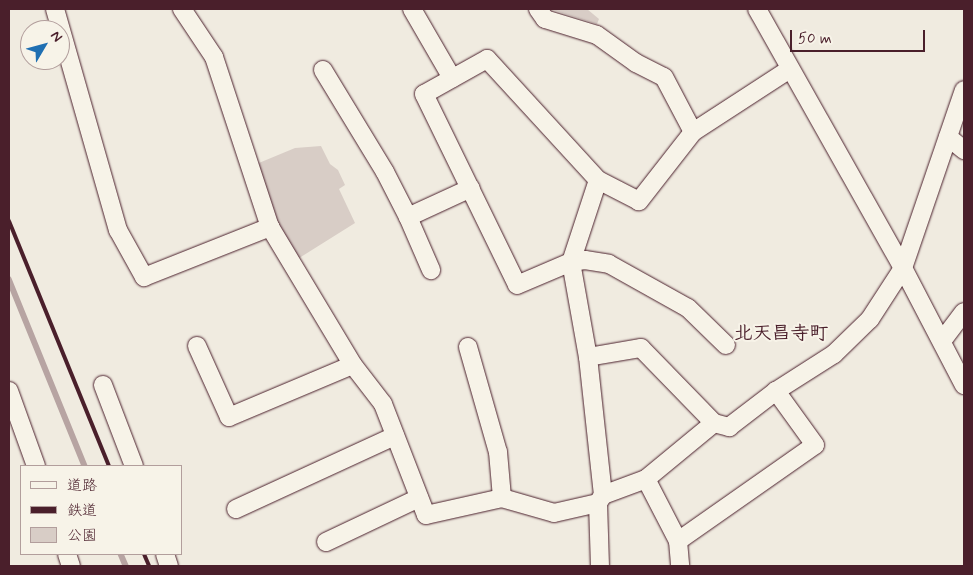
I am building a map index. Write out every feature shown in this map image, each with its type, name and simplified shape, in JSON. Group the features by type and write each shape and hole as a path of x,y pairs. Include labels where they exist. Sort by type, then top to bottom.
{"street":[{"path":"55,9 118,230 144,277 270,227"},
{"path":"182,9 214,57 270,227 354,365 383,404 426,515 502,498 554,513 600,499 646,479 714,423"},
{"path":"412,9 452,78"},
{"path":"538,9 544,19 597,35 636,63 664,77 693,132"},
{"path":"757,9 903,268 964,385"},
{"path":"726,345 688,308 610,264 585,260 572,262 517,285 424,94 487,59 598,180 639,201 693,132 790,70"},
{"path":"323,70 385,172 408,217 431,270"},
{"path":"588,358 641,348 714,423 729,427 776,391 834,354 870,318 903,268 964,90"},
{"path":"948,137 964,150"},
{"path":"598,180 572,262 588,358 600,499 600,566"},
{"path":"408,217 471,188"},
{"path":"942,342 964,312"},
{"path":"197,346 229,417 354,365"},
{"path":"468,347 498,452 502,498"},
{"path":"103,385 134,465"},
{"path":"9,391 36,465"},
{"path":"678,541 815,445 776,391"},
{"path":"236,509 395,436"},
{"path":"646,479 678,541 680,566"},
{"path":"326,542 420,498"}],"green space":[{"path":"550,9 587,9 599,19 597,24"},
{"path":"321,146 330,164 338,170 345,185 339,189 355,223 296,260 273,225 254,165 295,148"}],"waterway":[{"path":"9,279 85,465"},
{"path":"121,555 126,566"}],"railway":[{"path":"9,221 109,465"},
{"path":"144,555 149,566"}],"district":[{"name":"北天昌寺町","path":"781,334"}]}
